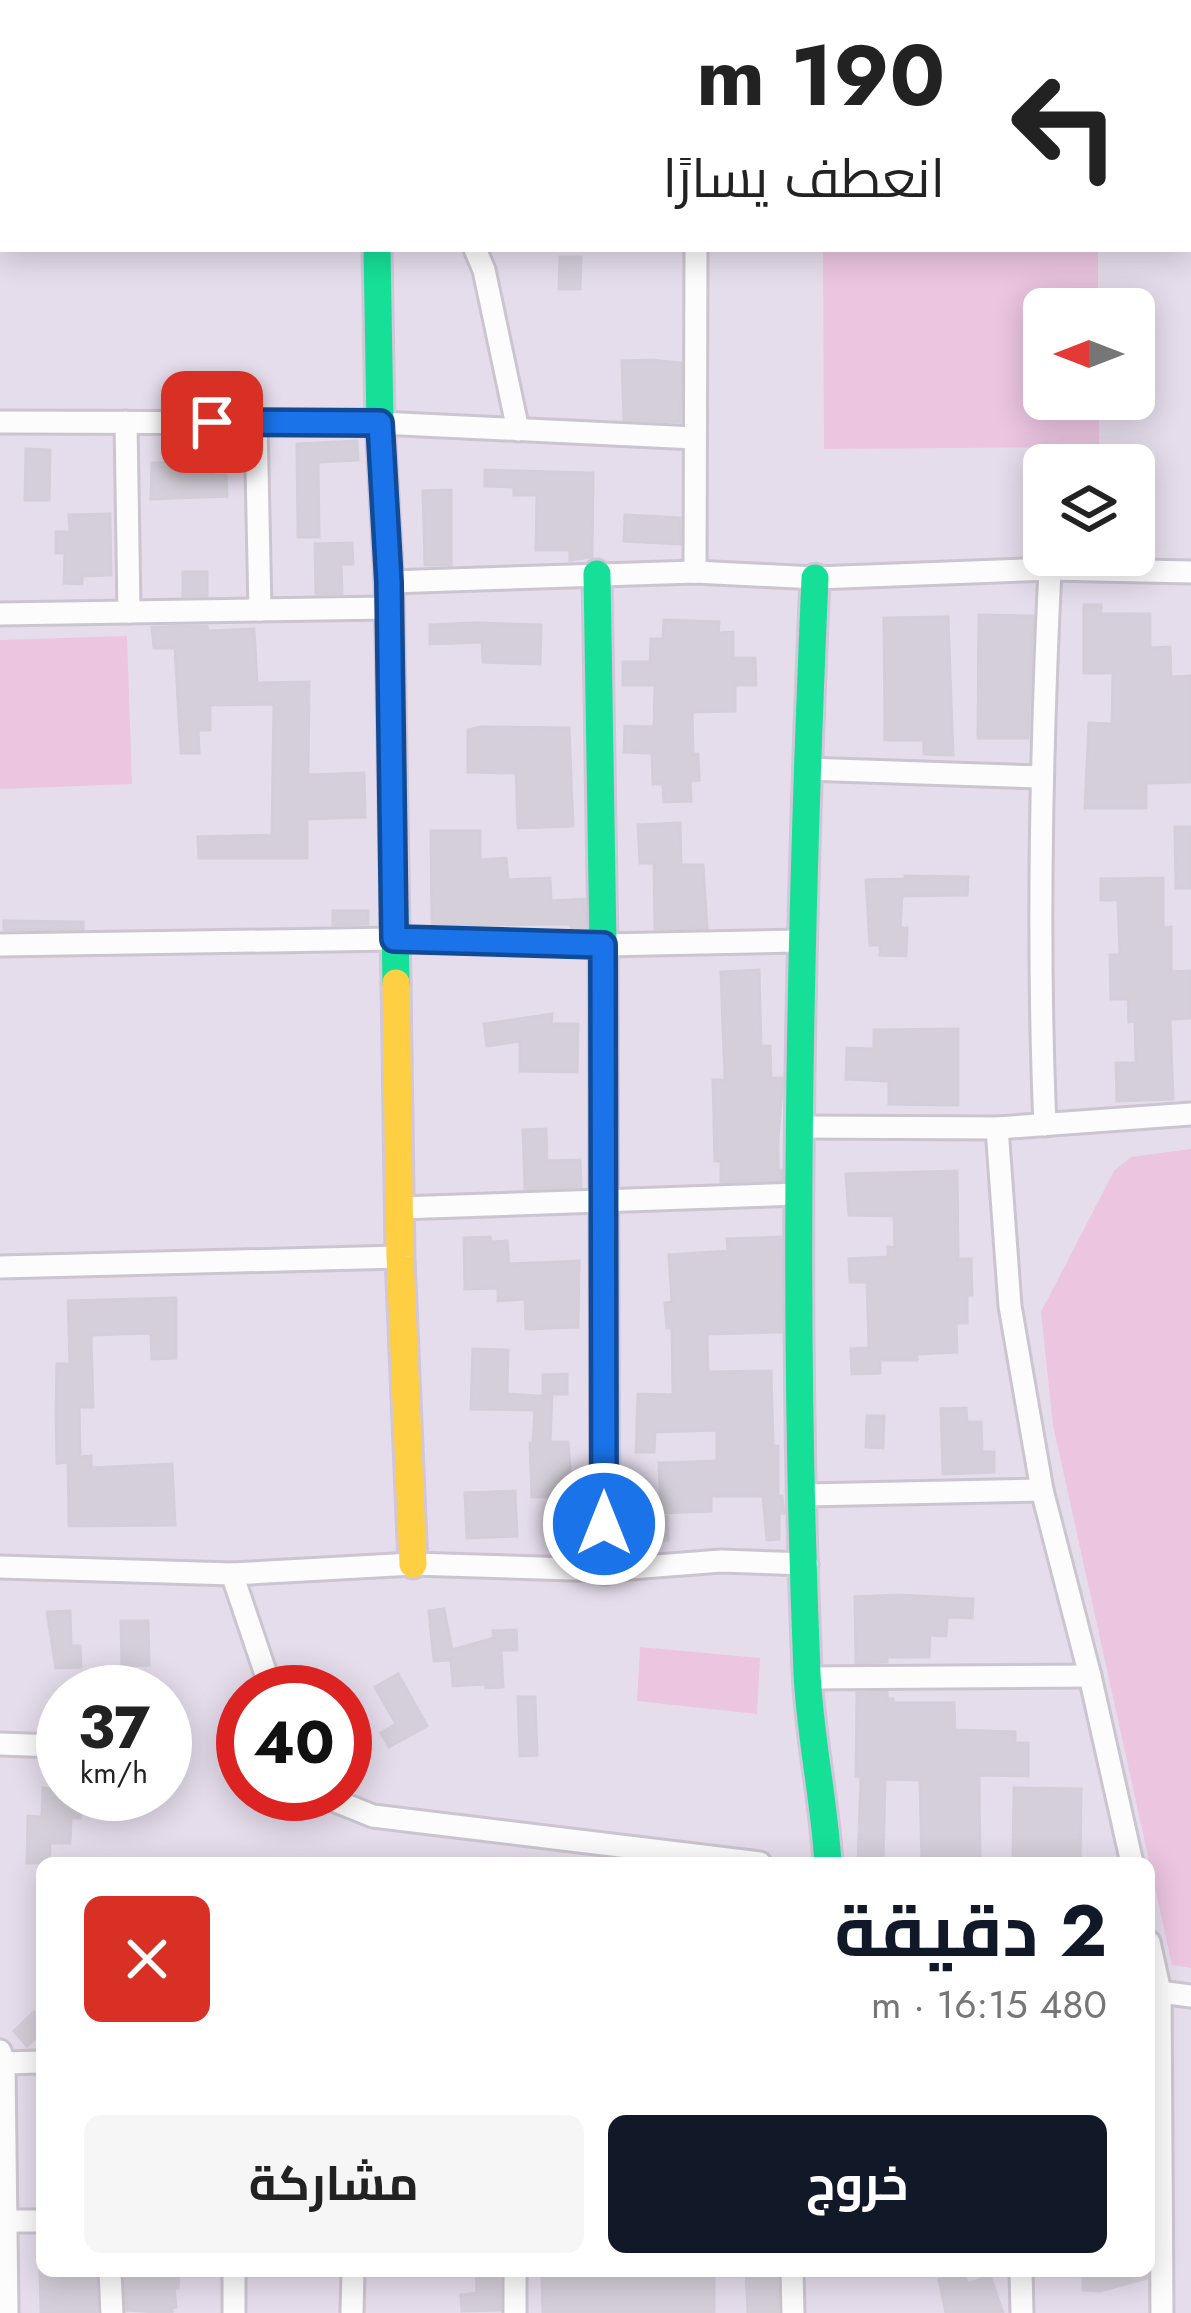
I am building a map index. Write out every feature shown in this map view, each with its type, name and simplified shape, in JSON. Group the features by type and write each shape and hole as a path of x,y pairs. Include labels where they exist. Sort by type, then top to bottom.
{"street":[{"path":"377,252 389,595 400,1257 412,1564"},
{"path":"476,252 518,430"},
{"path":"695,572 696,252"},
{"path":"0,422 380,423 695,439"},
{"path":"126,422 129,612"},
{"path":"256,422 260,610"},
{"path":"0,614 260,610 597,574 695,572 815,578 1023,570"},
{"path":"1155,571 1191,572"},
{"path":"597,574 605,1570"},
{"path":"1045,1125 1039,994 1040,778 1050,576"},
{"path":"815,578 800,941 801,1194 808,1678 828,1857"},
{"path":"806,769 1040,778"},
{"path":"0,945 394,939 603,945 800,941"},
{"path":"802,1127 997,1128 1191,1114"},
{"path":"997,1128 1010,1306 1042,1490 1131,1857"},
{"path":"399,1208 801,1194"},
{"path":"0,1267 400,1257"},
{"path":"806,1495 1042,1490"},
{"path":"0,1567 232,1574 412,1564 605,1570 721,1561 806,1564"},
{"path":"232,1574 263,1665"},
{"path":"808,1678 1090,1676"},
{"path":"0,1744 36,1745"},
{"path":"372,1816 711,1857"},
{"path":"1155,1969 1160,1992 1162,2313"},
{"path":"1160,1992 1191,1996"},
{"path":"7,2313 2,2057 36,2061"},
{"path":"3,2221 36,2221"},
{"path":"110,2277 112,2313"},
{"path":"233,2277 234,2313"},
{"path":"352,2277 352,2313"},
{"path":"515,2277 515,2313"},
{"path":"792,2277 793,2313"},
{"path":"1021,2277 1022,2313"}],"shaded area":[{"path":"0,252 1191,252 1191,2313 0,2313"},
{"path":"823,252 1098,252 1098,288 1023,288 1023,420 1099,420 1099,444 824,449"},
{"path":"127,636 132,784 0,789 0,640"},
{"path":"1191,1149 1191,1968 1172,1965 1155,1888 1155,1857 1148,1857 1053,1425 1041,1312 1114,1171 1131,1157"},
{"path":"640,1647 760,1658 757,1714 637,1701"}],"building":[{"path":"560,257 581,257 580,289 559,289"},
{"path":"622,361 681,363 680,422 624,420"},
{"path":"357,441 358,460 318,462 319,537 298,537 297,444"},
{"path":"26,449 50,450 49,500 25,500"},
{"path":"212,461 212,475 226,475 227,496 151,499 152,463"},
{"path":"485,470 593,473 592,557 570,560 570,550 536,550 537,495 514,495 514,487 485,486"},
{"path":"451,490 451,565 425,565 423,491"},
{"path":"110,514 111,575 82,576 82,584 64,583 65,553 56,553 56,532 70,532 69,515"},
{"path":"625,515 680,518 680,544 624,541"},
{"path":"352,543 353,564 341,564 342,594 316,594 315,544"},
{"path":"183,572 207,572 207,596 183,596"},
{"path":"1084,605 1101,605 1101,614 1150,614 1150,648 1170,647 1171,677 1191,676 1191,782 1146,783 1146,808 1085,808 1089,723 1112,724 1113,673 1084,673"},
{"path":"979,615 1033,616 1028,738 978,738"},
{"path":"948,617 953,755 924,754 924,740 885,740 884,618"},
{"path":"664,620 719,622 718,633 733,632 733,658 755,658 756,685 735,685 735,711 692,712 699,780 690,781 691,801 664,802 663,784 653,784 652,753 624,752 625,726 654,727 655,685 623,685 623,662 650,662 651,639 663,639"},
{"path":"430,625 541,625 540,664 483,662 482,642 430,644"},
{"path":"207,626 208,631 254,629 257,683 309,682 308,775 364,773 365,817 307,819 307,858 199,858 198,837 272,835 274,704 210,705 210,730 198,730 199,753 181,753 175,648 154,648 152,627"},
{"path":"569,728 573,826 518,828 516,773 468,772 468,730"},
{"path":"680,823 681,865 703,865 707,928 655,929 654,863 640,863 638,825"},
{"path":"1175,827 1191,827 1191,888 1176,888"},
{"path":"431,831 480,831 480,860 506,858 508,880 550,878 551,901 584,899 585,929 571,929 571,924 432,925"},
{"path":"968,877 967,895 902,896 900,928 907,928 906,956 880,955 880,945 870,945 866,880"},
{"path":"1163,878 1163,928 1171,927 1171,972 1191,971 1191,1018 1170,1019 1173,1099 1117,1101 1116,1063 1136,1063 1135,1021 1129,1022 1128,999 1111,999 1110,955 1120,955 1118,900 1101,900 1101,879"},
{"path":"333,911 368,911 368,924 333,925"},
{"path":"4,921 83,922 83,929 4,930"},
{"path":"759,970 761,1046 770,1046 771,1078 783,1078 778,1137 782,1180 721,1182 721,1161 715,1161 713,1080 725,1080 721,972"},
{"path":"552,1014 551,1024 578,1024 577,1072 520,1071 520,1041 487,1046 484,1024"},
{"path":"958,1029 958,1105 889,1104 889,1081 846,1079 847,1048 874,1049 874,1030"},
{"path":"546,1129 547,1161 580,1160 581,1187 525,1189 523,1130"},
{"path":"957,1171 958,1259 971,1259 972,1295 967,1295 967,1323 956,1323 957,1352 917,1354 917,1360 880,1360 880,1373 852,1374 851,1349 869,1348 867,1282 850,1282 849,1259 888,1257 888,1247 895,1248 894,1216 849,1215 846,1174"},
{"path":"490,1237 491,1242 507,1241 509,1264 579,1261 578,1327 526,1329 525,1299 498,1301 498,1288 465,1289 464,1238"},
{"path":"781,1237 783,1332 707,1334 708,1372 771,1371 773,1446 778,1446 778,1496 782,1496 784,1513 779,1513 779,1539 767,1540 763,1496 711,1496 711,1511 661,1513 659,1463 717,1461 717,1430 655,1432 654,1452 636,1452 638,1394 673,1395 672,1328 667,1328 665,1303 672,1302 669,1255 728,1251 727,1239"},
{"path":"176,1298 176,1358 152,1359 151,1333 91,1335 93,1407 79,1407 80,1457 91,1456 91,1468 172,1464 175,1525 69,1526 68,1462 57,1463 56,1412 57,1364 70,1364 68,1301"},
{"path":"473,1349 508,1350 507,1394 552,1397 550,1442 568,1442 572,1496 532,1497 530,1443 535,1410 471,1409"},
{"path":"567,1374 567,1394 543,1394 543,1375"},
{"path":"966,1408 967,1422 981,1422 982,1452 994,1452 994,1472 943,1474 941,1409"},
{"path":"867,1416 884,1416 883,1448 866,1447"},
{"path":"515,1491 517,1536 467,1538 465,1493"},
{"path":"667,1517 668,1540 641,1542 640,1518"},
{"path":"855,1597 973,1599 972,1618 947,1617 946,1636 930,1635 929,1657 856,1663"},
{"path":"444,1609 452,1650 494,1638 493,1631 516,1630 517,1650 501,1650 503,1687 453,1686 451,1660 434,1661 429,1611"},
{"path":"70,1611 71,1646 80,1646 81,1665 56,1665 47,1612"},
{"path":"121,1621 148,1621 149,1665 122,1665"},
{"path":"398,1674 427,1726 389,1747 381,1733 396,1724 375,1687"},
{"path":"887,1692 893,1703 954,1703 955,1730 1015,1732 1015,1743 1028,1743 1028,1776 979,1775 980,1857 922,1857 920,1780 885,1779 883,1857 858,1857 857,1693"},
{"path":"518,1697 535,1697 537,1755 520,1756"},
{"path":"1014,1788 1081,1789 1080,1857 1013,1857"},
{"path":"28,1816 36,1817 36,1821 71,1821 70,1843 50,1843 49,1857 27,1863"},
{"path":"36,2014 36,2038 27,2046 14,2031"},
{"path":"40,2277 95,2277 97,2313 41,2313"},
{"path":"125,2277 179,2277 172,2313 127,2310"},
{"path":"476,2277 500,2277 500,2310 462,2311 461,2295 477,2293"},
{"path":"542,2277 714,2277 714,2313 543,2313"},
{"path":"746,2277 777,2277 778,2313 748,2313"},
{"path":"965,2277 968,2284 990,2277 1003,2313 946,2313 939,2279"},
{"path":"1083,2277 1147,2277 1100,2291 1083,2290"}],"traffic: fast":[{"path":"377,252 396,983"},
{"path":"597,574 605,1570"},
{"path":"815,578 801,988 800,1399 807,1673 827,1857"}],"traffic: slow":[{"path":"396,983 400,1257 413,1564"}],"route":[{"path":"212,422 380,423 389,582 394,939 603,945 604,1524"}]}
